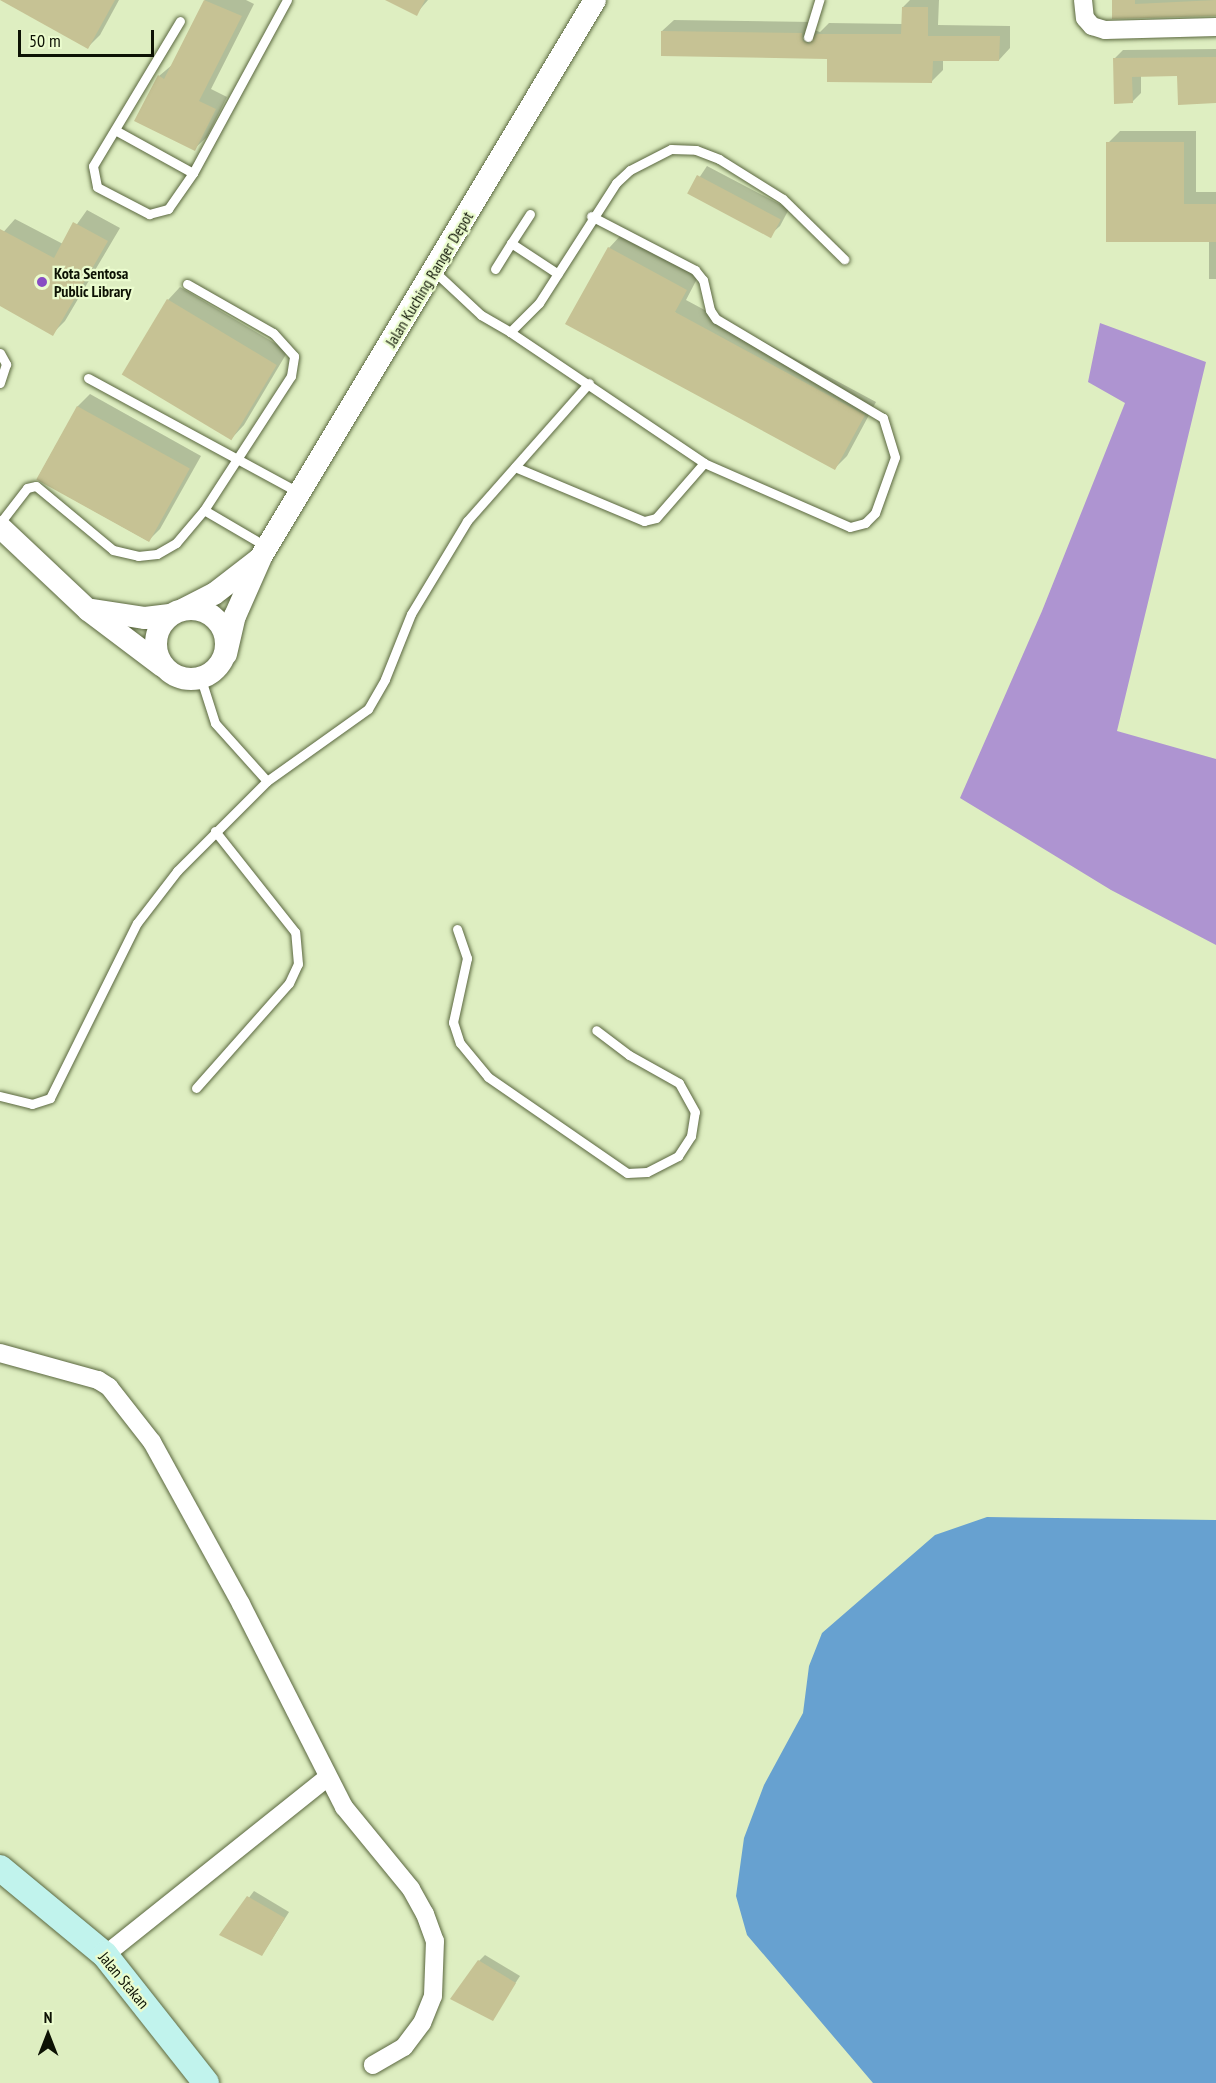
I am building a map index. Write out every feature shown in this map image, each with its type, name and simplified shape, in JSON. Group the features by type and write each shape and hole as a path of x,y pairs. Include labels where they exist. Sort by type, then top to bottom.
{"main road":[{"name":"Jalan Stakan","path":"0,1868 105,1955 206,2083"}],"street":[{"name":"Jalan Kuching Ranger Depot","path":"265,553 435,272 595,0"},
{"path":"1083,0 1085,18 1092,26 1105,30 1216,27"},
{"path":"0,528 88,610 182,679 201,679 214,672 226,654 235,616 265,553"},
{"path":"162,666 155,646 157,633 177,612 214,594 265,553"},
{"path":"88,610 145,618 202,610 215,617 224,630 226,654"},
{"path":"0,1353 98,1380 109,1388 145,1433 241,1604 327,1778 363,1834 411,1889 435,1941 433,1996 422,2023 404,2047 373,2065"},
{"path":"105,1955 327,1778"}],"lane":[{"path":"180,21 93,166 97,187 149,214 159,214 168,209 193,173 287,0"},
{"path":"808,37 819,0"},
{"path":"115,130 193,173"},
{"path":"510,333 525,321 558,274 591,216 630,170 671,149 696,150 720,159 783,199 844,260"},
{"path":"495,268 530,214"},
{"path":"435,272 481,315 589,383 704,463 850,527 865,523 875,513 895,457 883,418 874,410 716,319 710,310 703,280 695,270 591,216"},
{"path":"510,243 558,274"},
{"path":"0,523 27,488 36,486 113,550 138,556 157,554 176,543 204,510 291,376 294,356 273,333 186,284"},
{"path":"0,353 6,364 0,383"},
{"path":"88,378 300,494"},
{"path":"0,1096 32,1104 50,1098 137,923 216,831 267,782 368,709 385,679 411,614 462,530 589,383"},
{"path":"515,467 644,521 656,518 704,463"},
{"path":"204,510 265,553"},
{"path":"201,679 215,723 267,782"},
{"path":"196,1088 289,983 298,964 294,932 216,831"},
{"path":"457,929 466,958 453,1022 460,1043 488,1077 627,1173 647,1172 678,1156 691,1136 695,1112 679,1083 629,1056 596,1030"}],"shaded area":[{"path":"1100,323 1206,362 1117,731 1216,759 1216,945 1111,890 960,798 1042,611 1125,403 1088,382"}],"water":[{"path":"987,1517 1216,1520 1216,2083 873,2083 747,1935 736,1896 744,1838 764,1785 803,1713 809,1666 822,1633 935,1535"}],"building":[{"path":"0,0 115,0 88,49"},
{"path":"204,0 242,16 199,101 216,109 195,151 134,121 158,75 164,79"},
{"path":"385,0 425,0 417,16"},
{"path":"1112,0 1135,0 1135,4 1216,0 1216,16 1112,19"},
{"path":"902,7 928,7 928,36 1000,36 999,61 933,61 932,83 827,82 827,59 661,56 661,31 802,33 803,41 809,44 816,34 901,34"},
{"path":"1216,57 1216,103 1178,105 1177,76 1132,77 1133,103 1114,104 1113,58"},
{"path":"1106,142 1184,142 1184,204 1216,204 1216,242 1106,242"},
{"path":"697,175 781,220 771,238 687,194"},
{"name":"Kota Sentosa Public Library","path":"73,222 108,241 53,336 0,306 0,229 54,258"},
{"path":"608,247 687,290 675,312 865,415 835,470 565,324"},
{"path":"167,299 277,365 231,440 122,374"},
{"path":"77,406 190,469 149,542 36,479"},
{"path":"247,1896 285,1918 262,1956 219,1935"},
{"path":"478,1960 516,1983 493,2021 450,1999"}],"place":[{"name":"Kota Sentosa Public Library","path":"42,282"}]}
